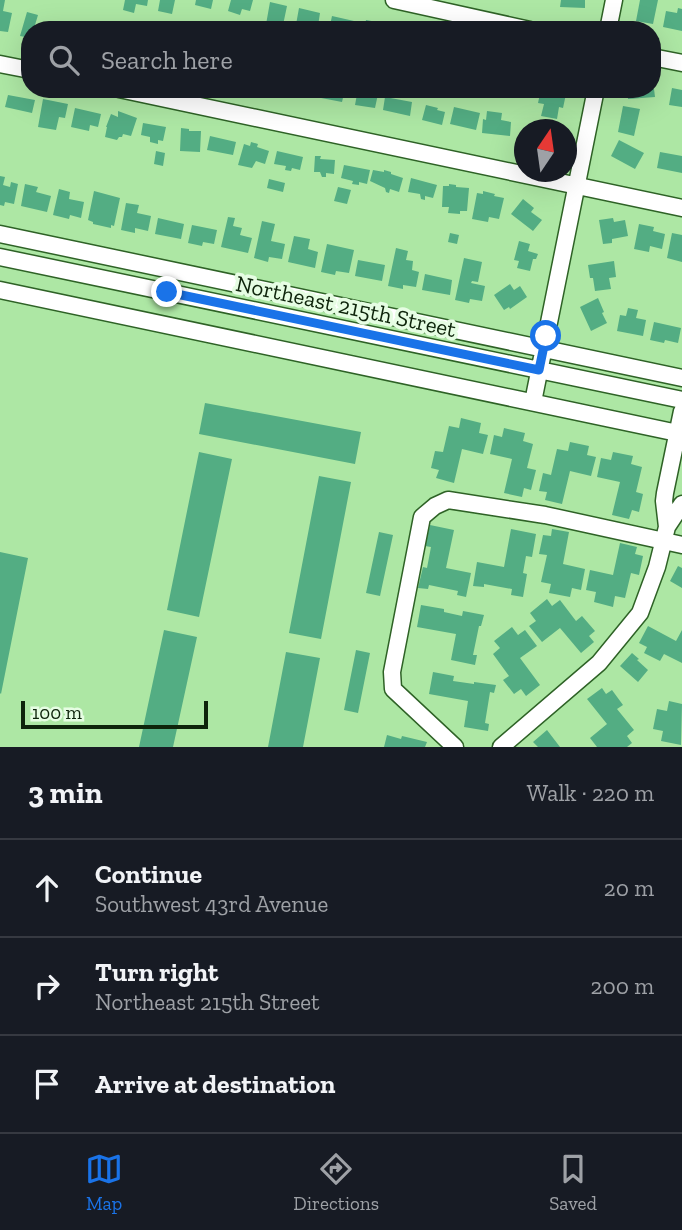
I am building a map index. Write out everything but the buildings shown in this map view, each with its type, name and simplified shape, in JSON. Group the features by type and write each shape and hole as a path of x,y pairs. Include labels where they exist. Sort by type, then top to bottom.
{"street":[{"path":"394,0 467,8 504,21"},
{"path":"610,21 614,0"},
{"path":"661,59 682,63"},
{"path":"0,64 21,68"},
{"path":"161,98 682,208"},
{"path":"533,401 594,98"},
{"path":"0,233 682,377"},
{"path":"61,269 66,248"},
{"name":"Northeast 215th Street","path":"0,257 682,400"},
{"path":"0,290 680,433"},
{"path":"666,534 664,501 675,479 682,411"},
{"path":"455,747 393,689 392,672 422,517 448,500 666,534 682,545"},
{"path":"501,747 598,663 640,612 666,534 682,504"}],"route":[{"path":"167,292 539,370 546,336"}]}
